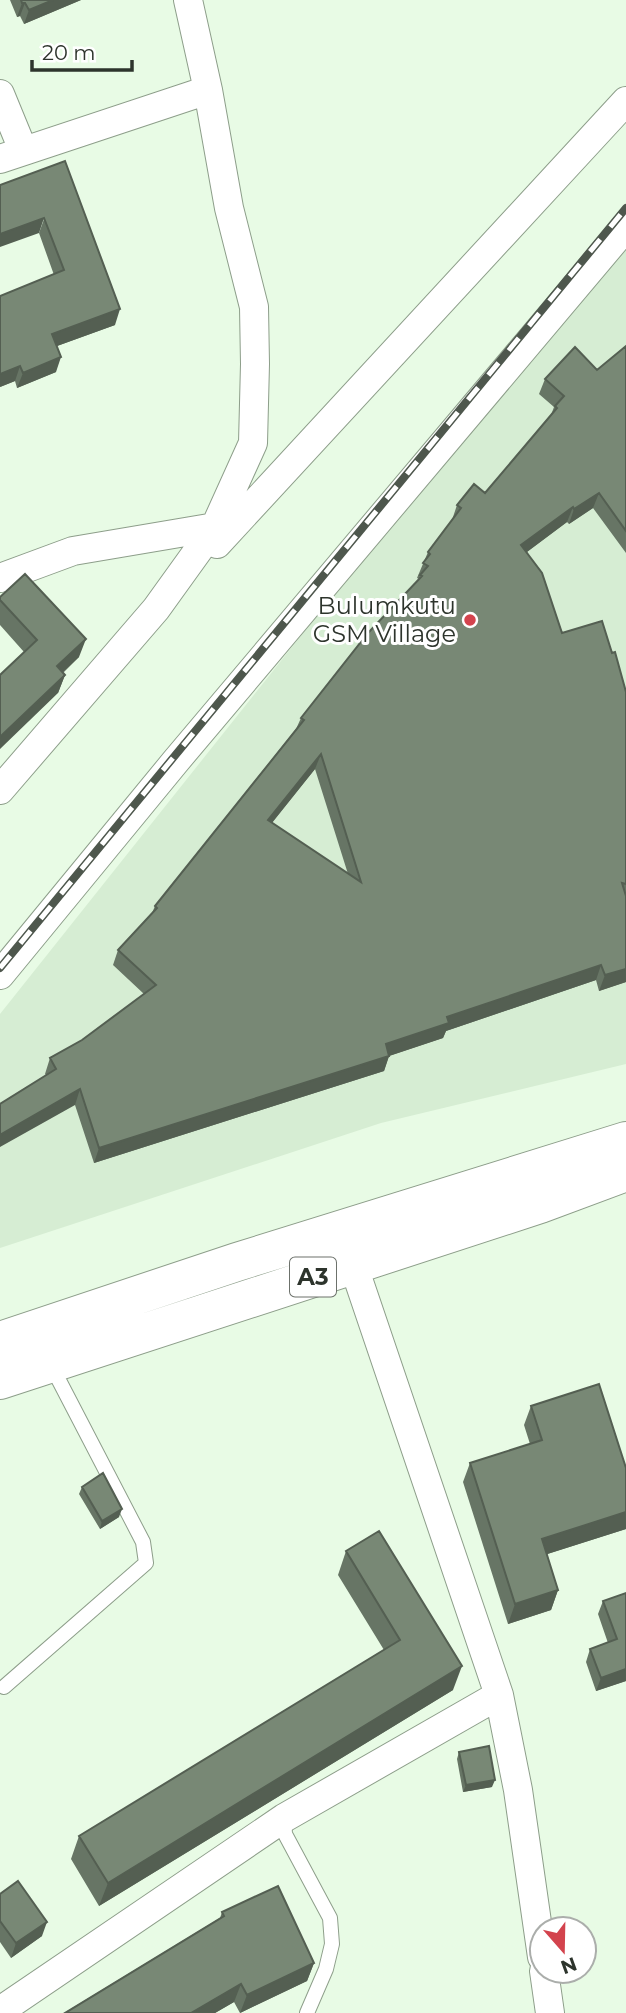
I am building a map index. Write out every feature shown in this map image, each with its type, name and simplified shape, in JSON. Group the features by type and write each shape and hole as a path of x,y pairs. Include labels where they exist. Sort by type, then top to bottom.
{"highway":[{"name":"A3","path":"0,1340 237,1262 626,1141"},
{"name":"A3","path":"0,1380 540,1204 626,1172"}],"street":[{"path":"156,609 215,527 253,443 254,307 229,208 208,90 188,0"},
{"path":"0,94 11,154 208,90"},
{"path":"0,790 156,609 626,101"},
{"path":"0,975 192,740 626,227"},
{"path":"0,578 73,551 215,527"},
{"path":"353,1264 499,1695 518,1790 536,1915"},
{"path":"0,2011 284,1818 499,1695"},
{"path":"546,1985 550,2013"}],"lane":[{"path":"4,1687 146,1563 143,1542 50,1364"},
{"path":"284,1818 285,1834 330,1918 332,1944 326,1969 307,2013"}],"shaded area":[{"name":"Bulumkutu GSM Village","path":"626,227 626,1064 381,1123 0,1248 0,1014"}],"building":[{"path":"21,0 53,0 29,10"},
{"path":"65,161 120,309 52,334 61,357 23,373 20,366 0,374 0,296 64,270 44,218 0,234 0,185"},
{"name":"Bulumkutu GSM Village","path":"626,346 626,531 599,493 574,509 573,507 521,545 542,573 562,633 602,621 612,653 615,652 626,692 626,884 622,883 626,896 626,969 605,975 601,965 447,1017 449,1023 386,1044 389,1056 99,1148 80,1089 0,1135 0,1104 56,1069 50,1058 82,1040 156,985 118,950 157,908 155,906 304,720 301,718 368,633 422,576 420,575 428,566 423,563 430,554 428,552 461,508 457,505 474,484 485,493 557,408 555,406 564,396 545,379 575,347 597,370","holes":["321,754 361,882 268,820"]},
{"path":"25,574 86,639 57,666 65,675 0,737 0,675 37,640 0,600"},
{"path":"599,1384 626,1468 626,1512 542,1539 558,1590 515,1604 470,1463 542,1440 531,1406"},
{"path":"103,1473 122,1509 102,1521 82,1487"},
{"path":"379,1531 462,1666 108,1883 79,1836 400,1640 346,1551"},
{"path":"626,1593 626,1669 601,1678 590,1649 617,1639 603,1601"},
{"path":"489,1746 495,1780 466,1785 459,1752"},
{"path":"18,1881 47,1922 16,1943 0,1921 0,1894"},
{"path":"278,1886 314,1963 247,1995 241,1984 191,2013 65,2013 224,1916 222,1912"}],"railway":[{"path":"0,968 626,208"}],"place":[{"name":"Bulumkutu GSM Village","path":"470,620"}]}
